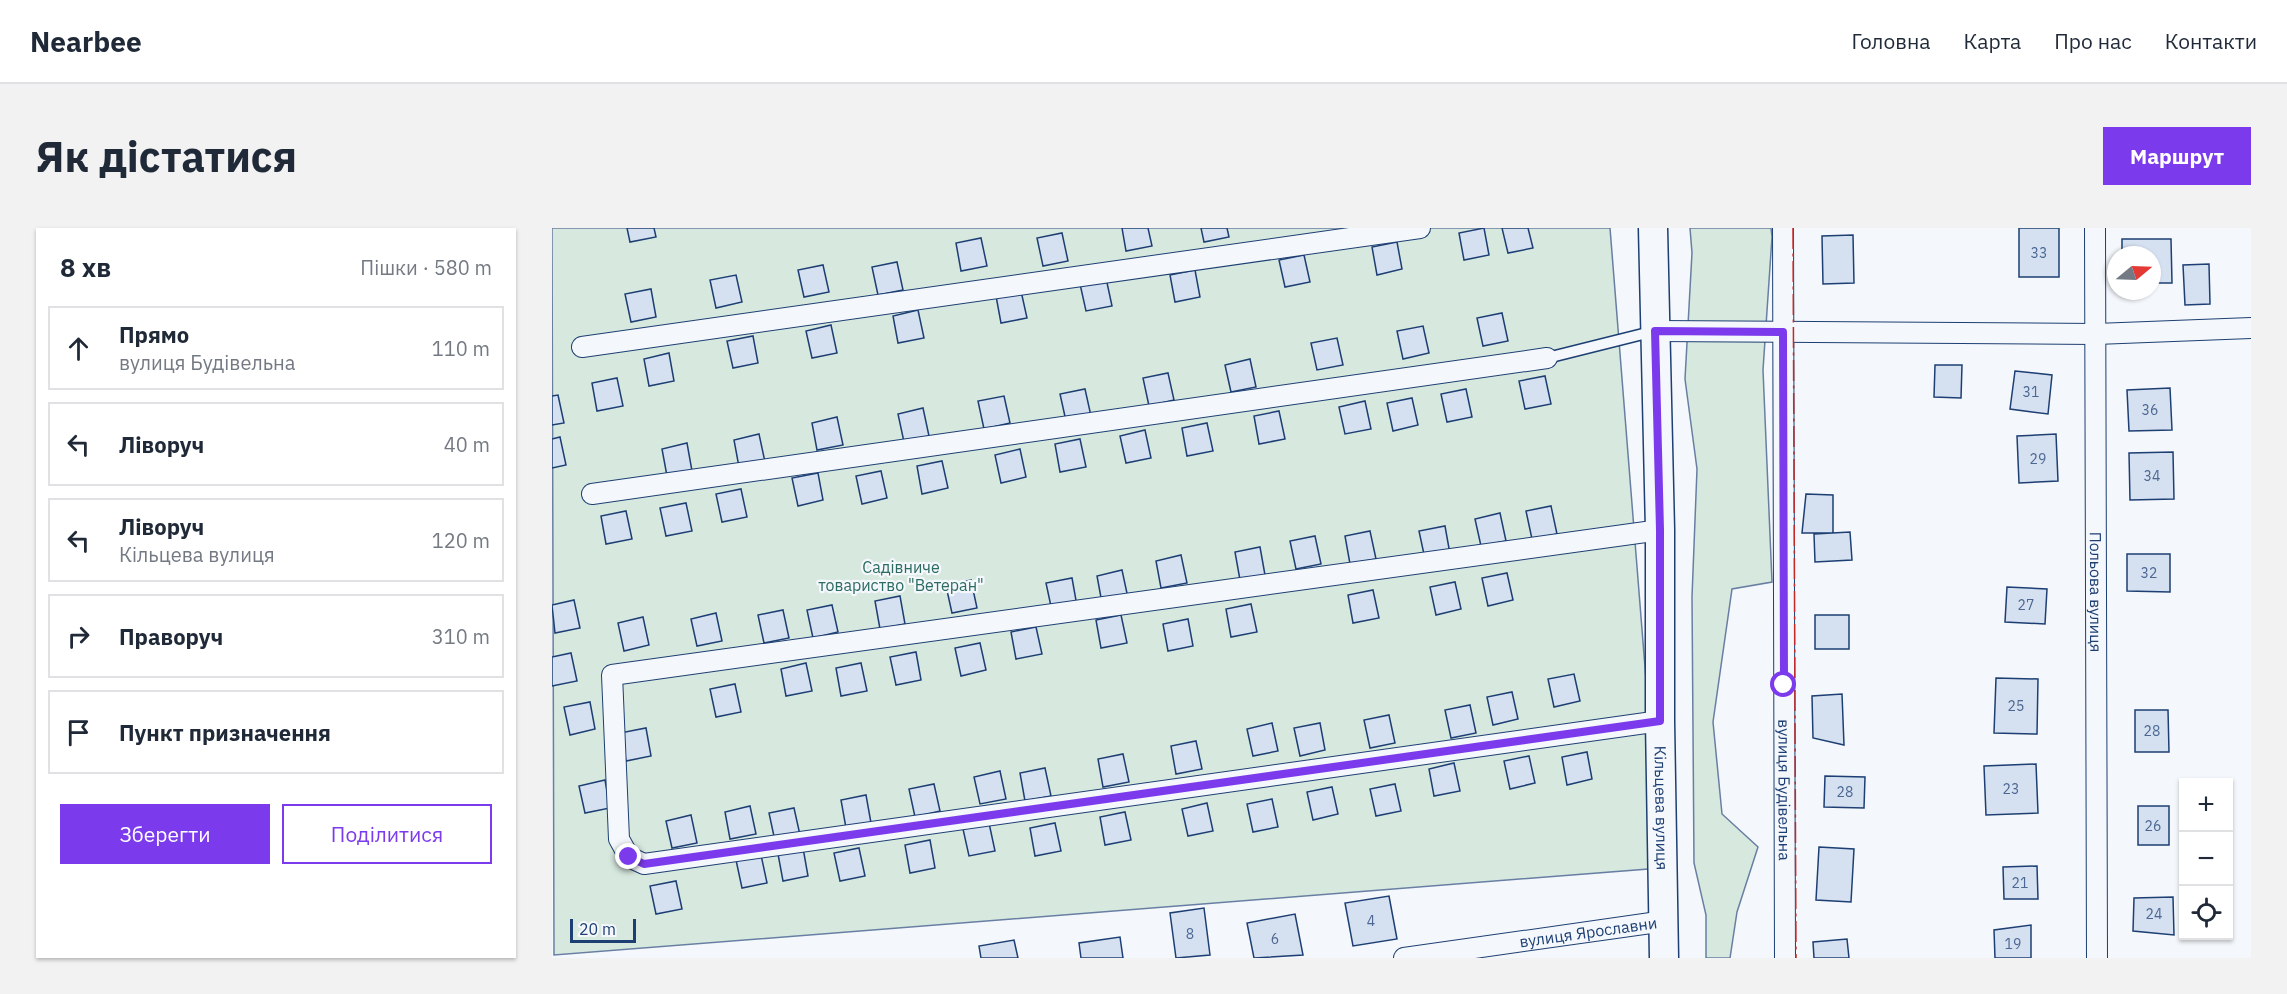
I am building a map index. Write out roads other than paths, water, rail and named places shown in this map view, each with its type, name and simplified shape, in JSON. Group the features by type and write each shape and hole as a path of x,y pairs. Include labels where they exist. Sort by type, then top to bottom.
{"main road":[{"name":"Кільцева вулиця","path":"1653,228 1660,530 1664,958"}],"street":[{"path":"582,347 1420,228"},
{"name":"вулиця Будівельна","path":"1783,228 1785,958"},
{"name":"Польова вулиця","path":"2095,228 2097,958"},
{"path":"1655,331 2096,334 2251,328"},
{"path":"592,494 1547,358"},
{"path":"1660,530 612,675 619,839 629,857 644,864 1660,721"},
{"name":"вулиця Ярославни","path":"1404,958 1665,921"}],"lane":[{"path":"1547,358 1655,331"}],"park label":[{"name":"Садівниче товариство \"Ветеран\"","path":"901,576"}]}
